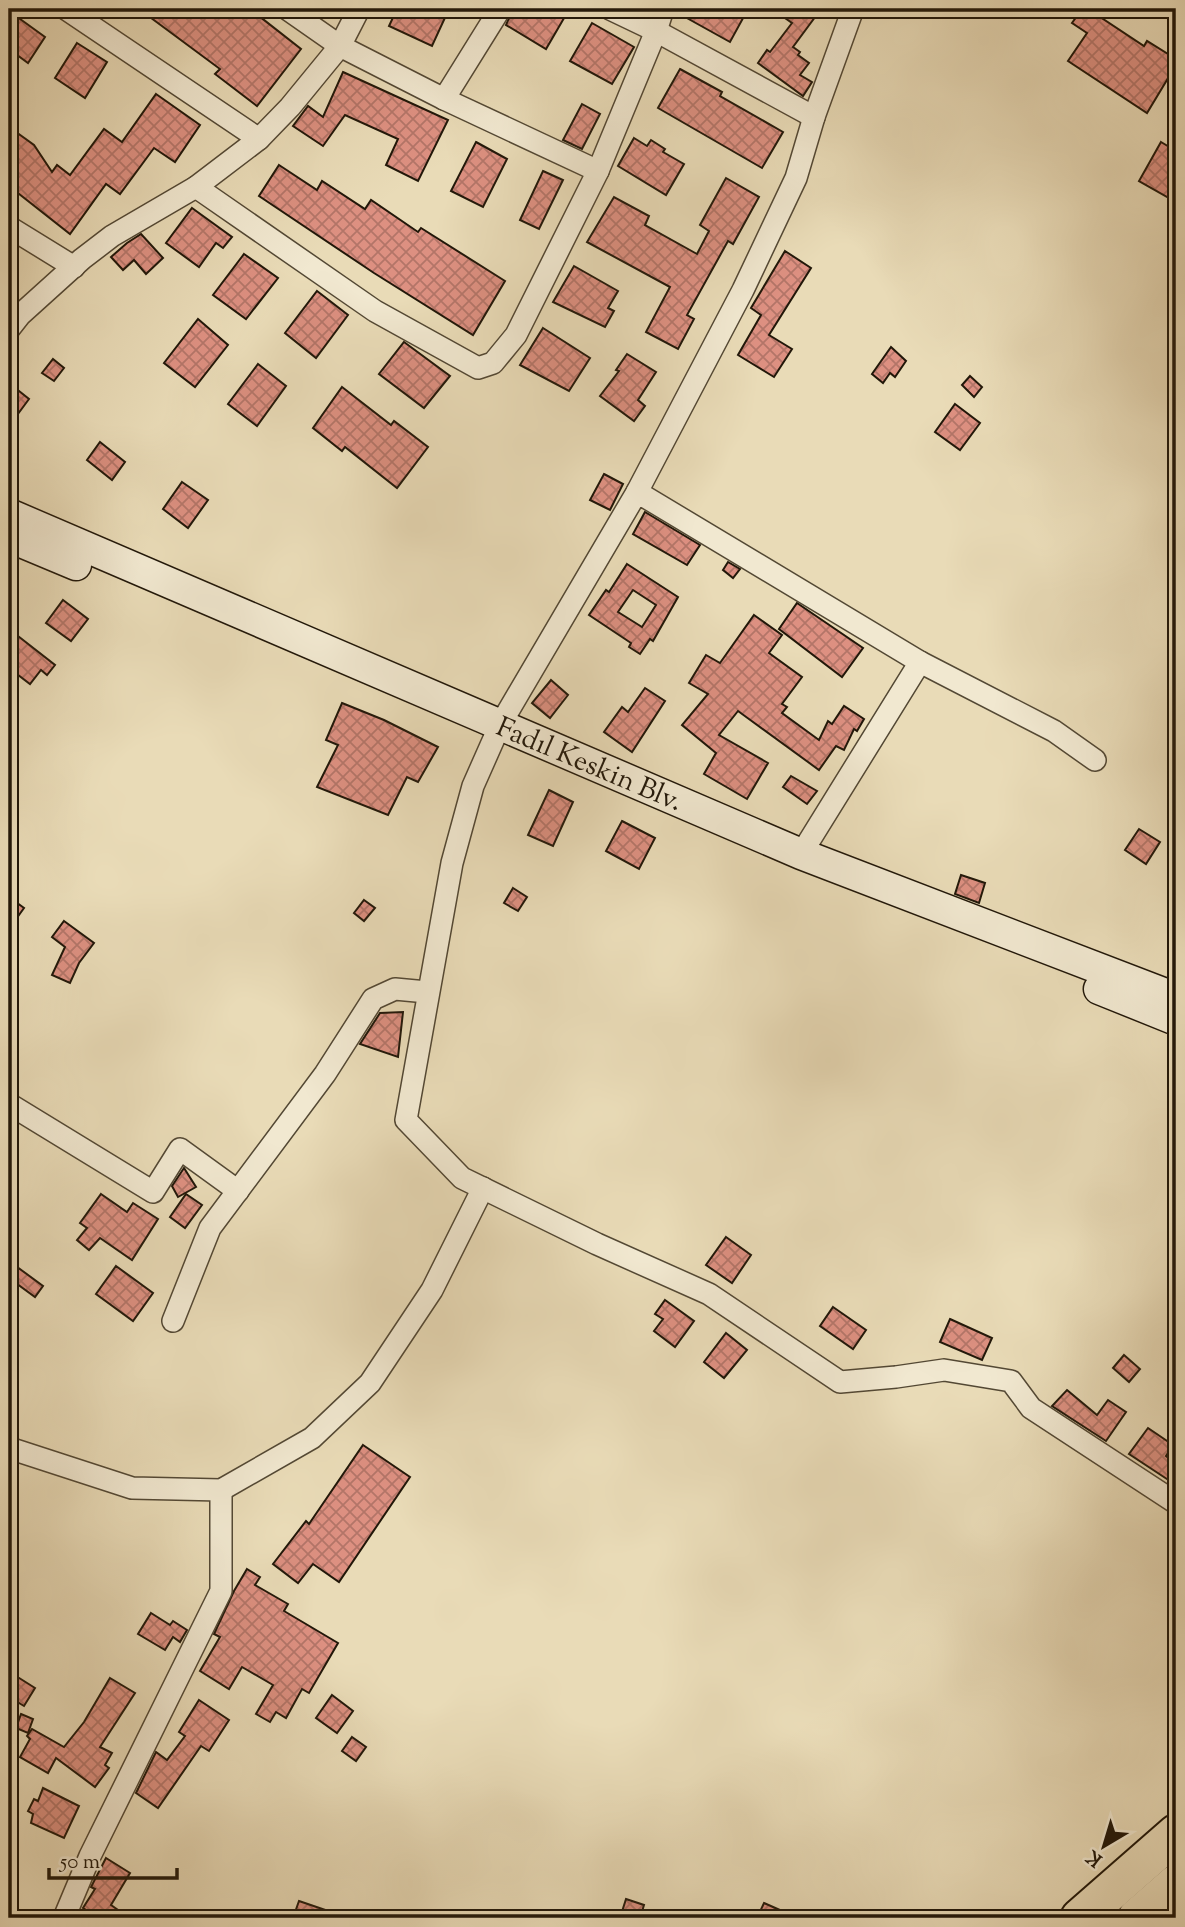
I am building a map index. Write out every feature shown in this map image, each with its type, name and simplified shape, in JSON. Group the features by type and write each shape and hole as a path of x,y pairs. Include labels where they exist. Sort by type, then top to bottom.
{"highway":[{"path":"1080,1918 1176,1835"},
{"path":"1136,1918 1176,1884"}],"street":[{"path":"66,9 259,139"},
{"path":"287,9 340,46 444,99 598,171"},
{"path":"9,329 20,315 112,236 196,187 259,139 290,107 340,46 359,9"},
{"path":"444,99 500,9"},
{"path":"610,9 814,117"},
{"path":"196,187 375,312 478,368 493,363 516,335 598,171 663,9"},
{"path":"853,9 790,191 743,290 637,492 496,733 473,786 452,863 406,1120 462,1178 597,1244 709,1294 840,1382 944,1370 1012,1381 1031,1408 1176,1503"},
{"path":"9,227 74,267"},
{"path":"637,492 920,662 1054,731 1095,760"},
{"name":"Fadıl Keskin Blv.","path":"9,514 496,733 1176,1020"},
{"name":"Fadıl Keskin Blv.","path":"9,537 297,655 801,854 1176,998"},
{"path":"801,854 920,662"},
{"path":"173,1321 210,1228 325,1074 373,999 395,989 427,992"},
{"path":"9,1104 153,1192 180,1149 238,1191"},
{"path":"9,1448 132,1488 221,1490 312,1438 370,1383 432,1290 483,1188"},
{"path":"64,1918 90,1856 221,1591 221,1490"}],"building":[{"path":"139,9 250,9 301,49 257,106 215,74 220,69"},
{"path":"397,9 449,9 432,46 389,26"},
{"path":"513,9 559,9 567,13 546,49 506,25"},
{"path":"676,9 748,9 730,42 676,12"},
{"path":"772,9 821,9 793,47 800,52 798,55 809,63 800,75 812,82 803,96 758,63 792,23"},
{"path":"1082,9 1088,9 1144,46 1147,41 1176,59 1176,65 1147,113 1068,61 1087,33 1072,23"},
{"path":"9,11 45,37 28,63 9,49"},
{"path":"592,23 634,47 612,84 570,61"},
{"path":"77,43 107,62 85,98 55,78"},
{"path":"680,69 722,92 720,96 783,132 762,168 658,108"},
{"path":"343,72 448,120 418,181 386,165 398,139 345,115 323,146 293,126 308,106 323,117"},
{"path":"156,94 200,125 175,162 154,148 120,194 106,184 70,234 9,186 9,127 34,145 52,172 57,165 70,175 104,129 122,142"},
{"path":"582,104 600,114 582,149 563,140"},
{"path":"634,138 647,146 651,140 665,149 663,152 684,164 666,195 618,166"},
{"path":"476,142 507,159 483,207 451,191"},
{"path":"1161,142 1176,151 1176,202 1139,181"},
{"path":"279,165 317,190 322,181 365,209 371,200 418,232 421,228 505,281 473,335 259,196"},
{"path":"543,171 563,180 539,229 520,220"},
{"path":"726,178 759,197 733,244 728,241 687,315 694,319 678,349 646,332 670,287 587,242 614,197 649,216 645,225 697,254 709,231 700,225"},
{"path":"192,208 232,237 223,248 216,243 199,267 166,243"},
{"path":"141,234 163,258 146,274 134,260 123,270 111,257"},
{"path":"785,251 811,268 769,335 792,349 774,377 738,355 761,315 751,308"},
{"path":"244,254 278,278 246,319 213,295"},
{"path":"574,266 618,291 608,308 614,311 605,327 553,302"},
{"path":"317,291 348,315 316,358 285,333"},
{"path":"198,319 228,345 195,387 164,363"},
{"path":"543,328 590,358 569,391 520,365"},
{"path":"404,342 450,376 424,408 379,374"},
{"path":"891,347 906,361 895,377 890,373 883,383 872,374"},
{"path":"627,354 656,372 638,400 645,406 634,421 600,396 619,371 616,370"},
{"path":"53,359 64,368 54,381 42,373"},
{"path":"258,364 286,386 257,426 228,404"},
{"path":"970,376 982,387 974,397 962,385"},
{"path":"9,383 29,399 9,426"},
{"path":"342,387 391,425 394,421 428,447 397,488 345,447 342,451 313,428"},
{"path":"955,404 980,423 960,450 935,432"},
{"path":"100,442 125,462 112,480 87,460"},
{"path":"604,474 623,484 610,510 590,500"},
{"path":"182,482 208,500 188,528 163,509"},
{"path":"645,512 700,545 687,565 633,534"},
{"path":"728,562 740,569 733,578 723,570"},
{"path":"627,564 678,597 653,641 650,639 640,654 629,647 631,643 589,615 606,590 609,592","holes":["633,590 656,605 642,627 618,612"]},
{"path":"63,600 88,619 71,641 46,623"},
{"path":"797,603 863,648 842,677 779,629"},
{"path":"754,615 782,635 769,653 802,677 782,704 787,707 782,713 819,740 828,721 832,724 844,706 864,719 857,731 854,729 844,750 836,746 819,770 738,711 719,735 768,763 747,799 704,774 716,753 682,725 708,694 689,683 706,655 720,663"},
{"path":"9,629 55,665 47,675 41,670 30,684 9,668"},
{"path":"551,680 568,695 550,718 532,703"},
{"path":"645,688 665,701 632,752 604,732 622,707 628,712"},
{"path":"342,703 438,747 418,782 407,777 388,815 317,787 338,745 326,740"},
{"path":"791,776 817,791 807,804 783,787"},
{"path":"549,790 573,802 553,846 528,835"},
{"path":"622,821 655,838 639,869 606,851"},
{"path":"1139,829 1160,842 1146,864 1125,850"},
{"path":"961,875 985,883 979,903 955,894"},
{"path":"513,888 527,897 518,911 504,903"},
{"path":"9,897 24,908 9,929"},
{"path":"364,900 375,908 364,921 354,913"},
{"path":"64,921 94,943 79,963 70,983 52,975 65,947 52,937"},
{"path":"403,1012 398,1057 360,1044 380,1013"},
{"path":"184,1168 196,1187 178,1197 172,1186"},
{"path":"101,1194 127,1212 133,1203 158,1219 132,1260 100,1238 89,1250 77,1240 87,1228 80,1223"},
{"path":"186,1194 202,1205 185,1228 170,1217"},
{"path":"726,1237 751,1255 732,1283 706,1265"},
{"path":"9,1261 43,1286 35,1297 9,1278"},
{"path":"116,1266 153,1293 133,1321 96,1294"},
{"path":"665,1300 694,1321 675,1347 654,1331 663,1319 655,1314"},
{"path":"833,1307 866,1330 853,1349 820,1326"},
{"path":"950,1319 992,1338 982,1360 940,1342"},
{"path":"726,1333 747,1350 724,1378 704,1362"},
{"path":"1124,1355 1140,1369 1129,1382 1113,1368"},
{"path":"1067,1390 1097,1415 1108,1400 1126,1412 1106,1441 1052,1406"},
{"path":"1148,1428 1173,1445 1166,1456 1176,1464 1176,1485 1129,1454"},
{"path":"363,1445 410,1477 339,1582 313,1564 298,1583 273,1564 306,1521 309,1524"},
{"path":"247,1569 260,1577 255,1585 288,1604 284,1611 338,1643 309,1693 302,1689 286,1718 276,1712 270,1722 256,1714 273,1685 242,1667 229,1689 200,1671 220,1637 214,1634"},
{"path":"151,1613 170,1625 173,1621 187,1630 180,1642 173,1637 165,1650 138,1634"},
{"path":"16,1676 35,1688 24,1706 9,1697 9,1688"},
{"path":"110,1678 135,1693 100,1747 112,1753 105,1765 109,1768 95,1787 56,1758 48,1773 20,1757 30,1739 27,1736 32,1729 64,1747 84,1722"},
{"path":"332,1695 353,1711 337,1733 316,1718"},
{"path":"199,1700 229,1720 209,1751 201,1746 158,1808 136,1793 156,1752 167,1760 185,1736 179,1732"},
{"path":"21,1714 33,1719 28,1733 16,1728"},
{"path":"352,1737 366,1747 356,1761 342,1751"},
{"path":"43,1788 79,1806 64,1838 31,1823 33,1814 28,1811 34,1799 38,1801"},
{"path":"106,1858 130,1873 111,1905 118,1910 112,1918 99,1918 83,1908 95,1889 91,1887"},
{"path":"626,1899 644,1905 640,1918 620,1918"},
{"path":"299,1901 343,1916 343,1918 293,1918"},
{"path":"764,1903 798,1918 757,1918"}]}
